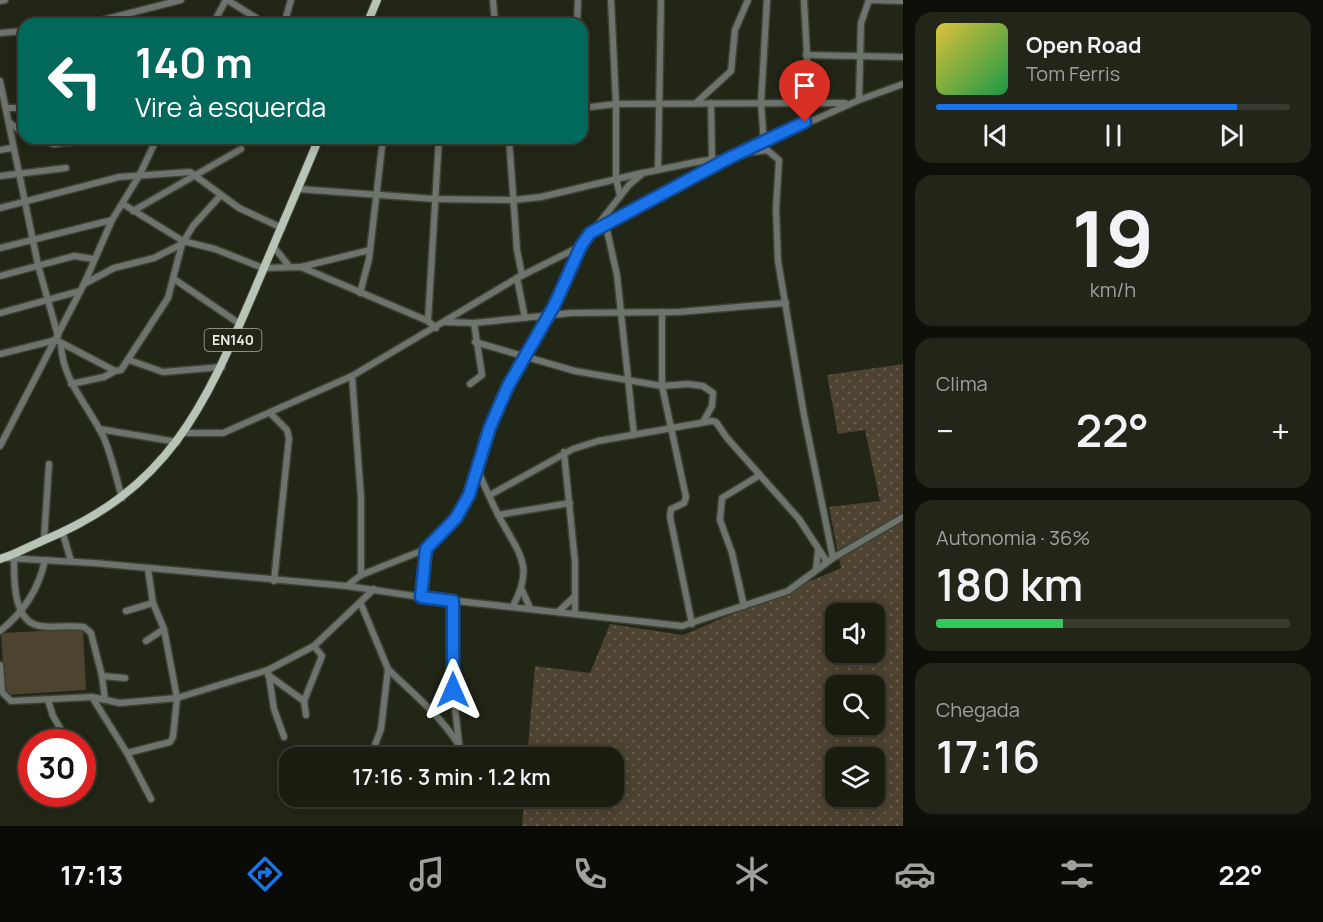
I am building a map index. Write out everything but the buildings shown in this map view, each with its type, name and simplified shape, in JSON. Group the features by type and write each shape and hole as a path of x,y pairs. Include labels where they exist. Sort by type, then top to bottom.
{"main road":[{"path":"370,18 377,0"},
{"name":"EN140","path":"2,558 63,534 122,498 159,464 184,433 222,367 317,144"}],"street":[{"path":"0,1 5,0"},
{"path":"156,0 166,2 182,0"},
{"path":"216,18 226,0 256,18"},
{"path":"286,18 291,0"},
{"path":"493,0 494,18"},
{"path":"577,18 578,0"},
{"path":"611,0 616,104 616,178 620,196"},
{"path":"658,170 661,0"},
{"path":"695,103 731,71 735,30 748,0"},
{"path":"766,150 763,142 761,103 767,0"},
{"path":"804,0 808,104 805,122"},
{"path":"859,100 861,23 870,0 903,1"},
{"path":"113,18 152,9 166,2"},
{"path":"0,33 18,32"},
{"path":"806,55 903,57"},
{"path":"0,81 32,240 61,354 71,384 99,429 122,498"},
{"path":"590,233 729,158 805,122 903,84"},
{"path":"711,103 712,160"},
{"path":"588,107 616,104 850,103"},
{"path":"0,115 18,109"},
{"path":"9,122 18,129"},
{"path":"0,446 58,340 112,220 139,176 154,144"},
{"path":"360,293 370,250 383,144"},
{"path":"428,321 438,144"},
{"path":"509,144 519,277 525,318"},
{"path":"0,150 12,148"},
{"path":"133,211 241,149"},
{"path":"741,153 766,150 776,156 780,166 776,209 778,261 830,560"},
{"path":"298,189 435,199 514,200 560,193 616,178 729,158"},
{"path":"0,176 66,168"},
{"path":"0,208 119,177 173,172 196,175 220,196 239,208 282,228"},
{"path":"347,586 361,575 426,549 460,512 469,495 490,427 581,246 620,196 643,173"},
{"path":"71,384 104,377 121,370 129,360 168,298 183,242 193,226 220,196"},
{"path":"123,204 183,242 215,249 263,268 301,267 370,250"},
{"path":"0,248 112,220"},
{"path":"606,226 617,275 628,381 628,406 634,435"},
{"path":"0,313 82,287 114,268 154,258 183,242"},
{"path":"273,246 289,266"},
{"path":"184,433 223,433 352,376 519,277 581,246"},
{"path":"0,276 74,256 94,259"},
{"path":"301,267 428,321 436,328"},
{"path":"174,279 240,324"},
{"path":"776,302 784,294"},
{"path":"444,322 474,323 548,315 662,312 786,303"},
{"path":"662,312 662,386 669,427 686,497 684,503 671,509 670,517 692,624"},
{"path":"470,384 482,375 474,323"},
{"path":"0,354 58,340 115,371"},
{"path":"478,346 575,371 662,386 688,384 710,390 713,400 703,422"},
{"path":"129,360 163,372 222,367"},
{"path":"352,376 361,497 361,575"},
{"path":"270,413 286,430 289,438 274,581"},
{"path":"490,495 573,449 669,427 716,422 727,438 799,519 818,551 830,560"},
{"path":"99,429 177,442"},
{"path":"565,455 575,562 575,614"},
{"path":"44,540 49,464"},
{"path":"477,470 498,515 518,546 523,563 522,590 530,608"},
{"path":"744,606 732,553 720,520 722,498 760,476"},
{"path":"498,515 570,503"},
{"path":"2,558 71,561 347,586 670,627 692,624 788,591 816,569 903,517"},
{"path":"63,534 71,561"},
{"path":"421,597 426,549"},
{"path":"816,569 818,551"},
{"path":"14,560 20,609 27,620 38,626 84,627 91,633 102,676 105,700"},
{"path":"0,631 39,586 45,560"},
{"path":"127,753 172,740 177,698 164,629 153,603 148,569"},
{"path":"0,665 2,692 5,698 11,701 92,698 120,703 177,698 268,673 314,646 361,604 374,589"},
{"path":"513,606 522,590"},
{"path":"558,612 574,597"},
{"path":"453,601 453,690 459,743"},
{"path":"126,611 153,603"},
{"path":"361,604 388,669 432,708 461,747"},
{"path":"146,640 164,629"},
{"path":"306,715 304,701 322,656 314,646"},
{"path":"374,747 381,729 388,669"},
{"path":"268,673 304,701"},
{"path":"268,673 274,709 284,737"},
{"path":"102,676 125,678"},
{"path":"92,698 127,753 151,799"},
{"path":"48,700 60,729"}],"shaded area":[{"path":"903,364 903,826 522,826 523,807 624,807 624,747 528,747 535,666 590,673 610,624 683,635 841,568 829,507 880,501 865,430 838,434 827,375"},
{"path":"83,629 86,690 5,695 1,633"}],"route":[{"path":"453,690 453,601 421,597 426,549 445,531 464,506 490,427 508,386 554,306 574,266 581,246 590,233 678,188 729,158 805,122"}]}
